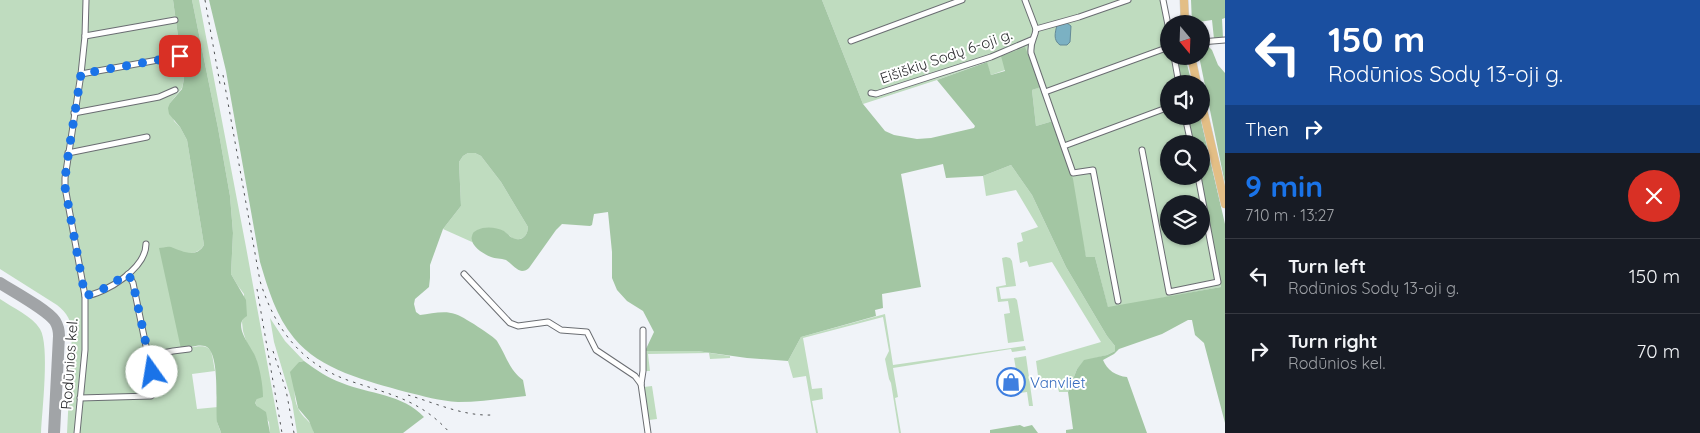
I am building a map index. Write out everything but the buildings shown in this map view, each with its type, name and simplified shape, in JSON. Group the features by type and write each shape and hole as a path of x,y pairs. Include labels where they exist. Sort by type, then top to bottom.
{"main road":[{"path":"1184,0 1185,15"},
{"path":"1207,125 1225,204"}],"street":[{"name":"Rodūnios kel.","path":"77,433 85,350 85,296 65,187 68,153 81,74 86,0"},
{"path":"851,41 962,0"},
{"path":"1025,0 1036,30 1031,40 1031,53 1073,173 1093,170 1118,301"},
{"path":"1036,30 1128,0"},
{"path":"1163,0 1166,15"},
{"path":"85,36 175,20"},
{"name":"Eišiškių Sodų 6-oji g.","path":"871,93 876,94 991,57 1031,40"},
{"path":"1210,41 1225,40"},
{"path":"1045,92 1160,50"},
{"path":"81,74 180,56"},
{"path":"74,113 159,97 175,90"},
{"path":"1064,146 1160,110"},
{"path":"68,153 147,137"},
{"path":"1142,150 1169,292 1218,282 1200,185"},
{"path":"85,296 98,292 128,274 144,258 146,244"},
{"path":"80,398 154,395 156,388 133,283 128,274"},
{"path":"464,274 510,323 518,326 548,322 561,330 584,330 587,332 596,350 635,376 641,384"},
{"path":"643,330 643,371 641,384 648,433"},
{"path":"148,356 173,350 189,349"}],"green space":[{"path":"0,0 173,0 184,79 182,88 170,103 174,121 180,127 187,140 204,245 197,252 192,253 178,251 169,247 188,348 206,347 211,353 214,363 215,371 192,374 197,409 218,407 217,422 221,433 67,433 72,334 70,321 64,311 57,305 0,269"},
{"path":"173,0 192,0 230,196 233,233 231,274 246,300 247,316 241,325 244,336 256,358 262,382 263,397 257,399 255,403 266,412 270,433 221,433 217,422 215,369 210,350 205,346 181,349 159,248 170,247 193,253 197,252 204,245 187,140 180,127 169,114 168,108 182,89 184,79"},
{"path":"192,0 199,0 280,433 270,433 269,422 255,403 257,399 258,370 256,358 247,344 243,331 244,294 231,274 233,233 230,196"},
{"path":"209,0 822,0 863,104 885,131 894,135 917,139 931,138 974,128 975,126 937,80 987,62 991,75 1005,71 1001,56 1025,47 1041,87 1032,90 1036,126 1053,121 1073,179 1086,257 1095,257 1108,307 1221,287 1210,232 1210,195 1203,195 1201,185 1210,185 1210,159 1225,224 1225,423 1204,343 1195,335 1192,320 1188,320 1162,334 1119,349 1103,360 1112,372 1127,377 1147,433 1066,433 1066,430 1073,429 1068,392 1077,369 1084,360 1107,355 1115,351 1115,346 1107,336 1066,267 1032,195 1011,165 983,176 946,178 943,164 901,174 921,287 882,294 883,308 875,310 876,316 801,337 788,361 697,351 645,351 654,332 643,311 627,301 617,290 612,278 612,252 608,212 594,214 592,225 590,226 562,224 525,271 518,269 506,260 488,256 473,243 472,236 477,230 487,228 498,229 519,239 526,235 528,227 501,182 481,156 475,153 468,153 459,162 461,206 443,229 430,265 429,287 415,299 414,304 416,312 420,315 442,312 455,314 495,339 511,367 523,380 526,396 458,402 406,392 360,379 331,366 305,349 288,330 277,311 260,262 226,71"},
{"path":"822,0 1165,0 1168,15 1160,15 1160,65 1179,65 1180,75 1160,75 1160,125 1190,125 1191,135 1160,135 1160,185 1201,185 1203,195 1160,195 1160,245 1210,245 1210,232 1221,287 1108,308 1095,257 1086,258 1053,121 1036,126 1032,90 1040,87 1005,70 991,75 986,62 863,104"},
{"path":"1191,0 1225,0 1225,18 1222,19 1223,38 1214,39 1210,15 1192,15"},
{"path":"1210,48 1218,65 1225,73 1225,184 1210,110 1210,75 1203,75 1201,65 1210,65"},
{"path":"1179,65 1187,65 1190,75 1180,75"},
{"path":"1190,125 1202,125 1204,135 1191,135"},
{"path":"468,153 475,153 481,156 501,182 528,227 527,233 521,239 512,238 503,231 482,229 474,233 472,242 443,229 461,206 459,162"},
{"path":"1011,165 1032,195 1066,267 1107,336 1115,346 1115,351 1107,355 1084,361 1077,369 1068,392 1059,392 1052,381 1039,383 1036,361 1101,342 1052,262 1029,267 1027,261 1020,263 1017,243 1023,241 1021,233 1038,227 1016,190 986,196 983,176"},
{"path":"1006,257 1012,261 1016,286 999,288 1001,299 1015,298 1017,300 1024,341 1008,343 1004,314 1010,313 1008,301 998,302 996,287 1006,285 1002,258"},
{"path":"0,299 37,324 43,337 45,363 41,433 0,433"},
{"path":"885,314 893,365 1025,346 1026,350 1012,352 1011,349 893,368 898,397 895,398 901,433 899,433 885,359 889,351 883,317 803,338 812,389 822,388 823,399 812,401 818,433 816,433 806,376 793,378 788,361 801,337"},
{"path":"270,318 285,341 304,361 299,362 295,399 299,410 312,425 314,433 297,433 292,402 274,342"},
{"path":"645,351 697,351 730,356 730,358 710,359 709,353 648,354 650,371 646,371"},
{"path":"1026,356 1033,406 1029,406 1027,392 1020,393 1014,358"},
{"path":"304,361 322,374 337,381 396,399 416,409 424,417 403,433 314,433 309,421 298,408 290,372 299,362"},
{"path":"652,386 657,419 649,420 644,387"},
{"path":"1020,425 1024,427 1032,425 1038,433 990,433 990,430"}],"water":[{"path":"1067,23 1071,26 1070,42 1067,45 1060,45 1055,39 1057,25"}],"taxiway":[{"path":"0,283 45,311 51,316 58,327 54,433"}],"railway":[{"path":"205,0 220,84"},
{"path":"223,75 260,281 266,298 282,329 292,343 317,365 350,381 391,394 416,405 450,433"},
{"path":"257,289 282,433"},
{"path":"273,351 286,390 294,433"},
{"path":"408,395 460,411 491,415"}],"place":[{"name":"Vanvliet","path":"1011,382"}],"route":[{"path":"152,372 133,283 128,274 111,286 85,296 65,187 66,169 81,74 180,56"}]}
